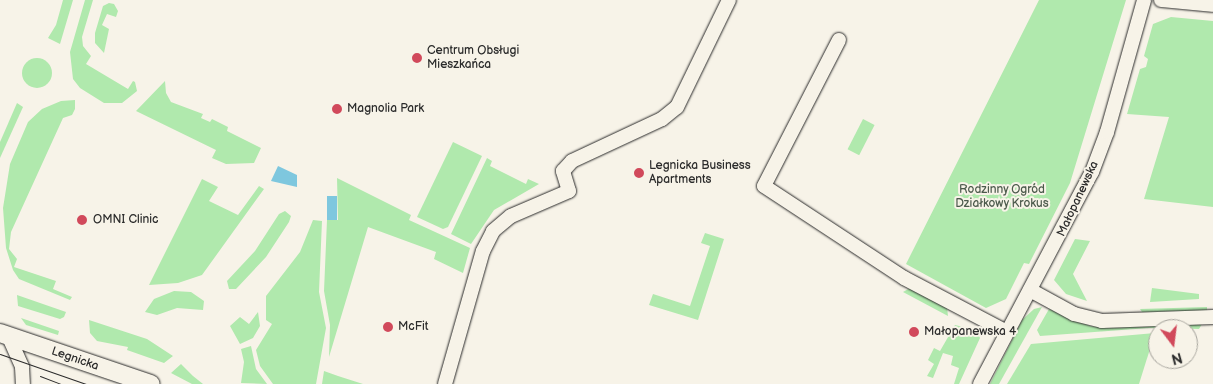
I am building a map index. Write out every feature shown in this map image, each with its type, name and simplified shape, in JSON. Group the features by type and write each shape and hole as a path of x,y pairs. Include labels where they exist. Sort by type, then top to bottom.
{"main road":[{"name":"Legnicka","path":"4,334 151,384"}],"street":[{"path":"445,384 483,251 493,231 511,216 569,191 563,171 572,161 670,114 677,107 729,0"},
{"name":"Małopanewska","path":"980,384 1092,172 1107,132 1144,0"},
{"path":"1161,0 1213,5"},
{"path":"839,40 764,186 904,278 1006,332"},
{"path":"1030,290 1074,314 1102,321 1213,317"},
{"path":"4,334 22,367 23,384"}],"green space":[{"path":"63,0 73,0 60,44 48,38 56,25"},
{"path":"85,0 93,0 82,37 83,46 91,56 86,64 128,89 133,81 135,82 137,91 122,103 104,103 80,88 73,79 70,52"},
{"name":"Rodzinny Ogród Działkowy Krokus","path":"1039,0 1126,0 1070,183 1029,264 1024,263 1006,299 986,308 906,264"},
{"path":"109,3 114,4 118,11 116,17 107,14 102,25 109,29 104,53 95,43 95,33 103,6"},
{"path":"1171,17 1213,21 1213,207 1144,199 1169,117 1127,114 1140,69 1146,67 1148,59 1144,56 1153,24"},
{"path":"37,58 48,62 52,73 48,84 37,88 26,84 22,73 26,62"},
{"path":"165,81 166,93 171,102 203,114 201,118 210,122 212,119 228,127 227,131 261,148 254,163 226,164 212,158 216,150 136,111"},
{"path":"75,100 75,109 72,115 63,118 11,232 9,249 17,259 14,267 56,281 53,289 72,297 70,300 19,279 13,270 6,248 3,208 10,164 28,122 42,109 61,101"},
{"path":"17,103 23,107 0,158 0,142"},
{"path":"863,119 875,125 859,155 848,149"},
{"path":"453,142 482,156 448,227 443,229 417,217"},
{"path":"487,158 492,161 490,166 526,184 528,179 539,184 494,210 471,244 451,234"},
{"path":"337,178 411,215 409,220 470,248 463,273 434,259 436,252 368,227 329,357 330,325 324,291 327,220 338,220"},
{"path":"202,179 218,187 209,201 238,215 259,186 264,189 202,275 178,283 149,285"},
{"path":"285,211 291,216 289,222 266,257 236,289 229,289 227,281 255,251 279,214"},
{"path":"313,220 322,221 319,292 326,328 316,384 273,384 260,366 256,350 272,324 266,320 266,296 300,252"},
{"path":"705,233 724,239 698,320 649,305 653,294 690,306 710,246 701,243"},
{"path":"1075,239 1090,241 1073,274 1087,301 1066,294 1054,280"},
{"path":"910,288 947,307 948,316 903,292"},
{"path":"1152,288 1199,294 1199,299 1150,302"},
{"path":"174,291 191,292 204,301 203,310 177,308 157,315 145,312 154,299"},
{"path":"17,295 66,312 64,317 60,319 18,306"},
{"path":"1042,307 999,384 990,384 1022,320 1034,309"},
{"path":"1207,307 1207,311 1142,312 1140,309"},
{"path":"1049,309 1090,326 1106,328 1148,326 1148,328 1040,336 1037,330"},
{"path":"258,312 260,326 253,338 240,344 230,326 240,317 249,324"},
{"path":"21,318 59,331 58,335 26,325"},
{"path":"89,320 147,339 173,356 164,363 127,350 128,347 97,341 90,333"},
{"path":"955,325 976,330 980,338 959,384 954,384 959,368 951,365 953,356 943,353 933,378 927,376 934,364 928,360 934,348 940,351"},
{"path":"1148,334 1148,355 1139,384 1007,384 1031,344"},
{"path":"251,346 256,369 267,384 241,383 244,362 241,349"},
{"path":"181,364 203,384 192,384 171,373"},
{"path":"324,371 338,376 363,384 322,384"}],"water":[{"path":"278,166 297,175 297,187 271,181"},
{"path":"327,196 337,196 337,220 327,220"}],"tram line":[{"path":"0,354 86,384"},
{"path":"40,376 61,384"}],"place":[{"name":"Centrum Obsługi Mieszkańca","path":"417,58"},
{"name":"Magnolia Park","path":"337,109"},
{"name":"Legnicka Business Apartments","path":"639,173"},
{"name":"OMNI Clinic","path":"82,220"},
{"name":"McFit","path":"388,327"},
{"name":"Małopanewska 4","path":"914,332"}]}
